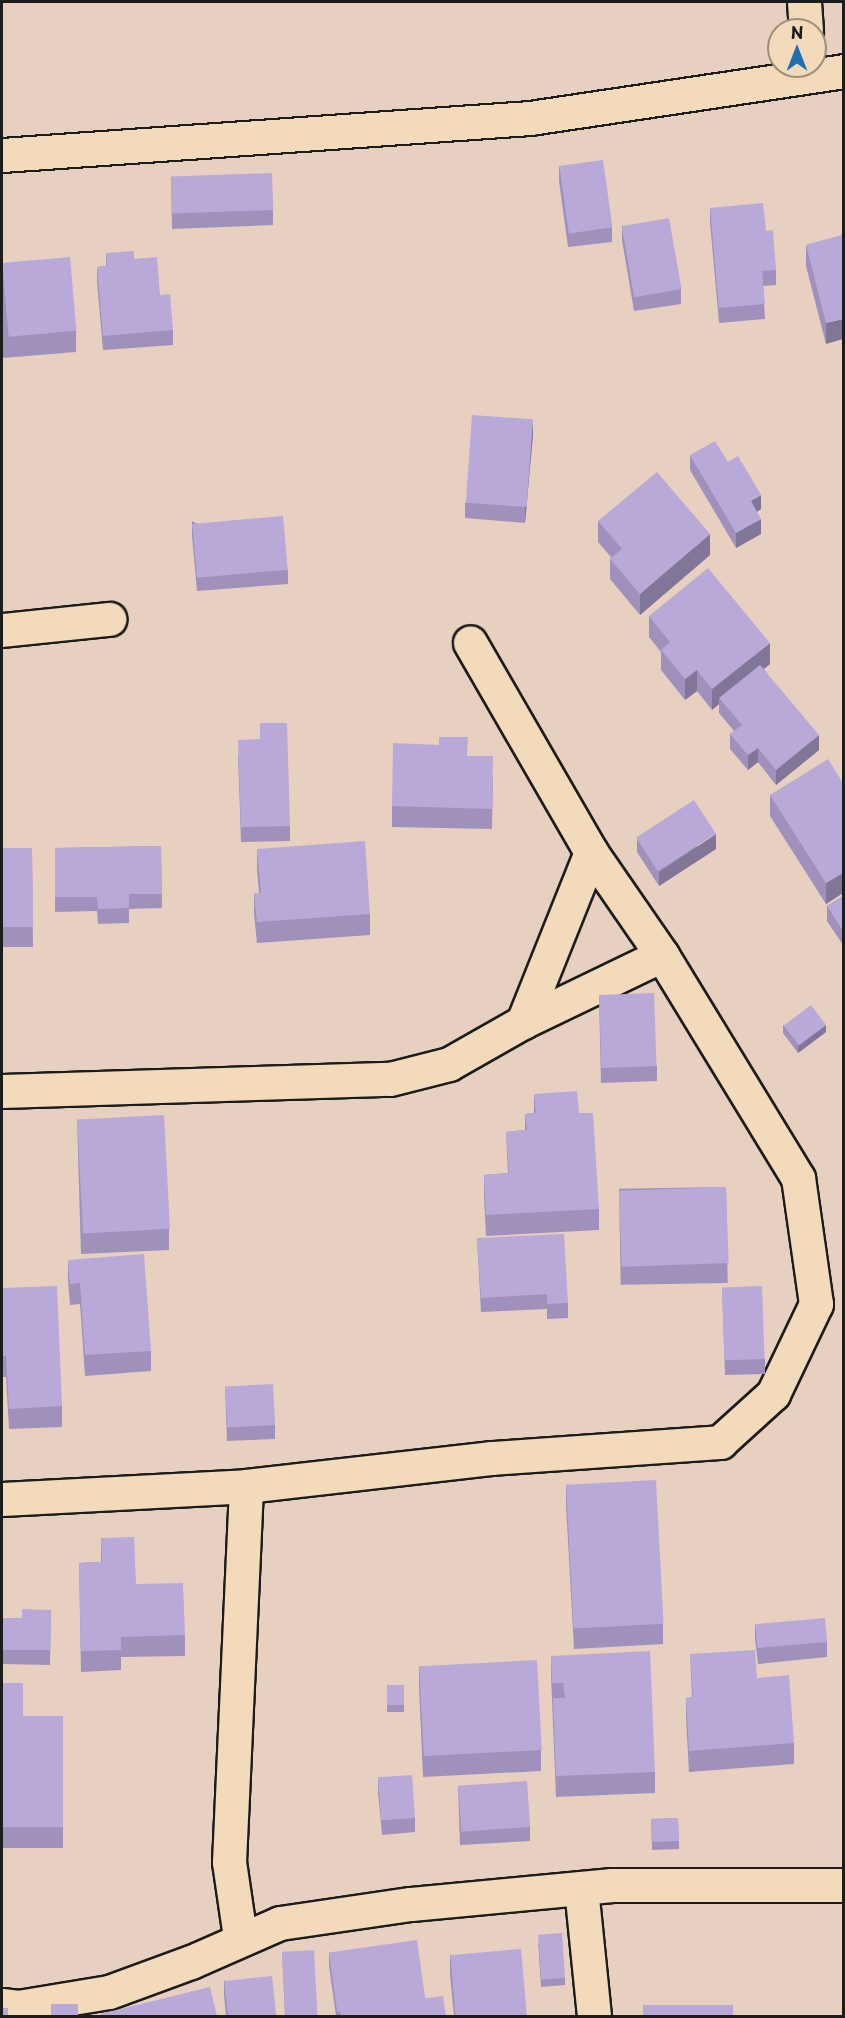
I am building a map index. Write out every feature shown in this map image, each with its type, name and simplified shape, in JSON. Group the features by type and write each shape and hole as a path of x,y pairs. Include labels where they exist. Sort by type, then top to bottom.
{"street":[{"path":"804,2 805,18"},
{"path":"827,71 843,71"},
{"path":"2,155 530,118 767,77"},
{"path":"2,630 109,619"},
{"path":"2,1498 246,1486 492,1458 720,1442 773,1394 816,1304 798,1178 662,955 591,852 470,642"},
{"path":"523,1022 591,852"},
{"path":"2,1091 390,1079 449,1064 523,1022 662,955"},
{"path":"240,1937 229,1862 246,1486"},
{"path":"13,2010 109,1992 191,1962 240,1937 280,1923 581,1888 843,1885"},
{"path":"581,1888 594,2016"}],"building":[{"path":"603,160 612,227 569,233 559,166"},
{"path":"272,173 273,210 172,214 171,177"},
{"path":"763,203 766,231 773,230 776,270 762,271 765,304 719,308 710,208"},
{"path":"669,218 682,289 634,297 622,226"},
{"path":"843,235 843,319 826,323 806,245"},
{"path":"134,251 134,259 157,257 160,295 170,294 173,330 103,336 97,267 107,266 106,253"},
{"path":"70,257 76,331 9,337 2,263"},
{"path":"472,415 533,419 527,507 466,503"},
{"path":"715,441 728,462 738,456 761,495 751,501 761,519 736,533 690,455"},
{"path":"657,472 710,534 640,594 610,559 622,549 598,521"},
{"path":"283,516 288,570 197,578 192,524"},
{"path":"708,568 770,643 712,689 697,670 685,679 661,650 670,642 649,616"},
{"path":"760,665 819,735 776,770 758,748 748,755 730,734 742,725 719,698"},
{"path":"260,723 287,723 290,826 241,827 238,740 260,739"},
{"path":"439,737 468,737 467,756 493,756 492,809 392,806 393,743 439,745"},
{"path":"828,759 843,783 843,873 826,883 770,795"},
{"path":"694,800 716,834 658,871 636,838"},
{"path":"365,841 370,914 257,922 254,893 261,893 257,849"},
{"path":"161,846 162,894 129,894 129,908 98,909 97,897 55,897 55,848"},
{"path":"2,848 32,848 33,927 2,927"},
{"path":"843,896 843,931 827,906"},
{"path":"654,993 657,1066 602,1068 599,995"},
{"path":"811,1005 826,1025 799,1045 784,1025"},
{"path":"577,1091 579,1113 593,1113 599,1209 486,1215 484,1175 509,1173 506,1132 527,1130 525,1114 536,1113 534,1094"},
{"path":"164,1115 170,1229 83,1233 77,1120"},
{"path":"726,1187 729,1263 622,1267 619,1191"},
{"path":"564,1234 568,1303 547,1304 547,1294 481,1298 477,1238"},
{"path":"144,1254 151,1351 85,1355 80,1283 70,1284 68,1260"},
{"path":"57,1286 62,1406 9,1409 6,1356 2,1356 2,1288"},
{"path":"762,1286 765,1359 725,1360 722,1287"},
{"path":"273,1384 275,1425 227,1427 225,1387"},
{"path":"656,1480 664,1624 574,1629 566,1485"},
{"path":"134,1537 136,1584 183,1583 185,1635 121,1637 121,1650 81,1651 79,1563 102,1562 101,1538"},
{"path":"22,1609 51,1610 50,1650 2,1650 2,1618 22,1618"},
{"path":"825,1618 827,1642 757,1648 755,1624"},
{"path":"755,1650 757,1678 789,1675 794,1743 689,1751 686,1698 693,1697 690,1654"},
{"path":"650,1651 655,1772 556,1776 553,1698 565,1698 563,1683 552,1683 551,1656"},
{"path":"537,1660 542,1750 424,1756 419,1666"},
{"path":"2,1683 23,1683 23,1716 2,1716"},
{"path":"387,1685 404,1685 404,1705 387,1705"},
{"path":"2,1716 63,1716 63,1827 2,1827"},
{"path":"412,1775 415,1818 381,1820 378,1777"},
{"path":"527,1781 530,1827 461,1832 458,1786"},
{"path":"678,1818 679,1841 652,1842 651,1819"},
{"path":"562,1933 565,1978 541,1980 538,1935"},
{"path":"417,1940 425,1999 337,2012 329,1952"},
{"path":"521,1949 527,2016 456,2016 450,1955"},
{"path":"314,1950 317,2016 285,2016 282,1952"},
{"path":"272,1976 276,2016 228,2016 224,1981"},
{"path":"210,1987 217,2016 101,2016 100,2014"},
{"path":"443,1996 446,2016 341,2016 340,2010"},
{"path":"51,2004 78,2004 78,2016 51,2016"},
{"path":"643,2005 733,2005 733,2016 643,2016"},
{"path":"2,2008 8,2008 8,2016 2,2016"}]}
